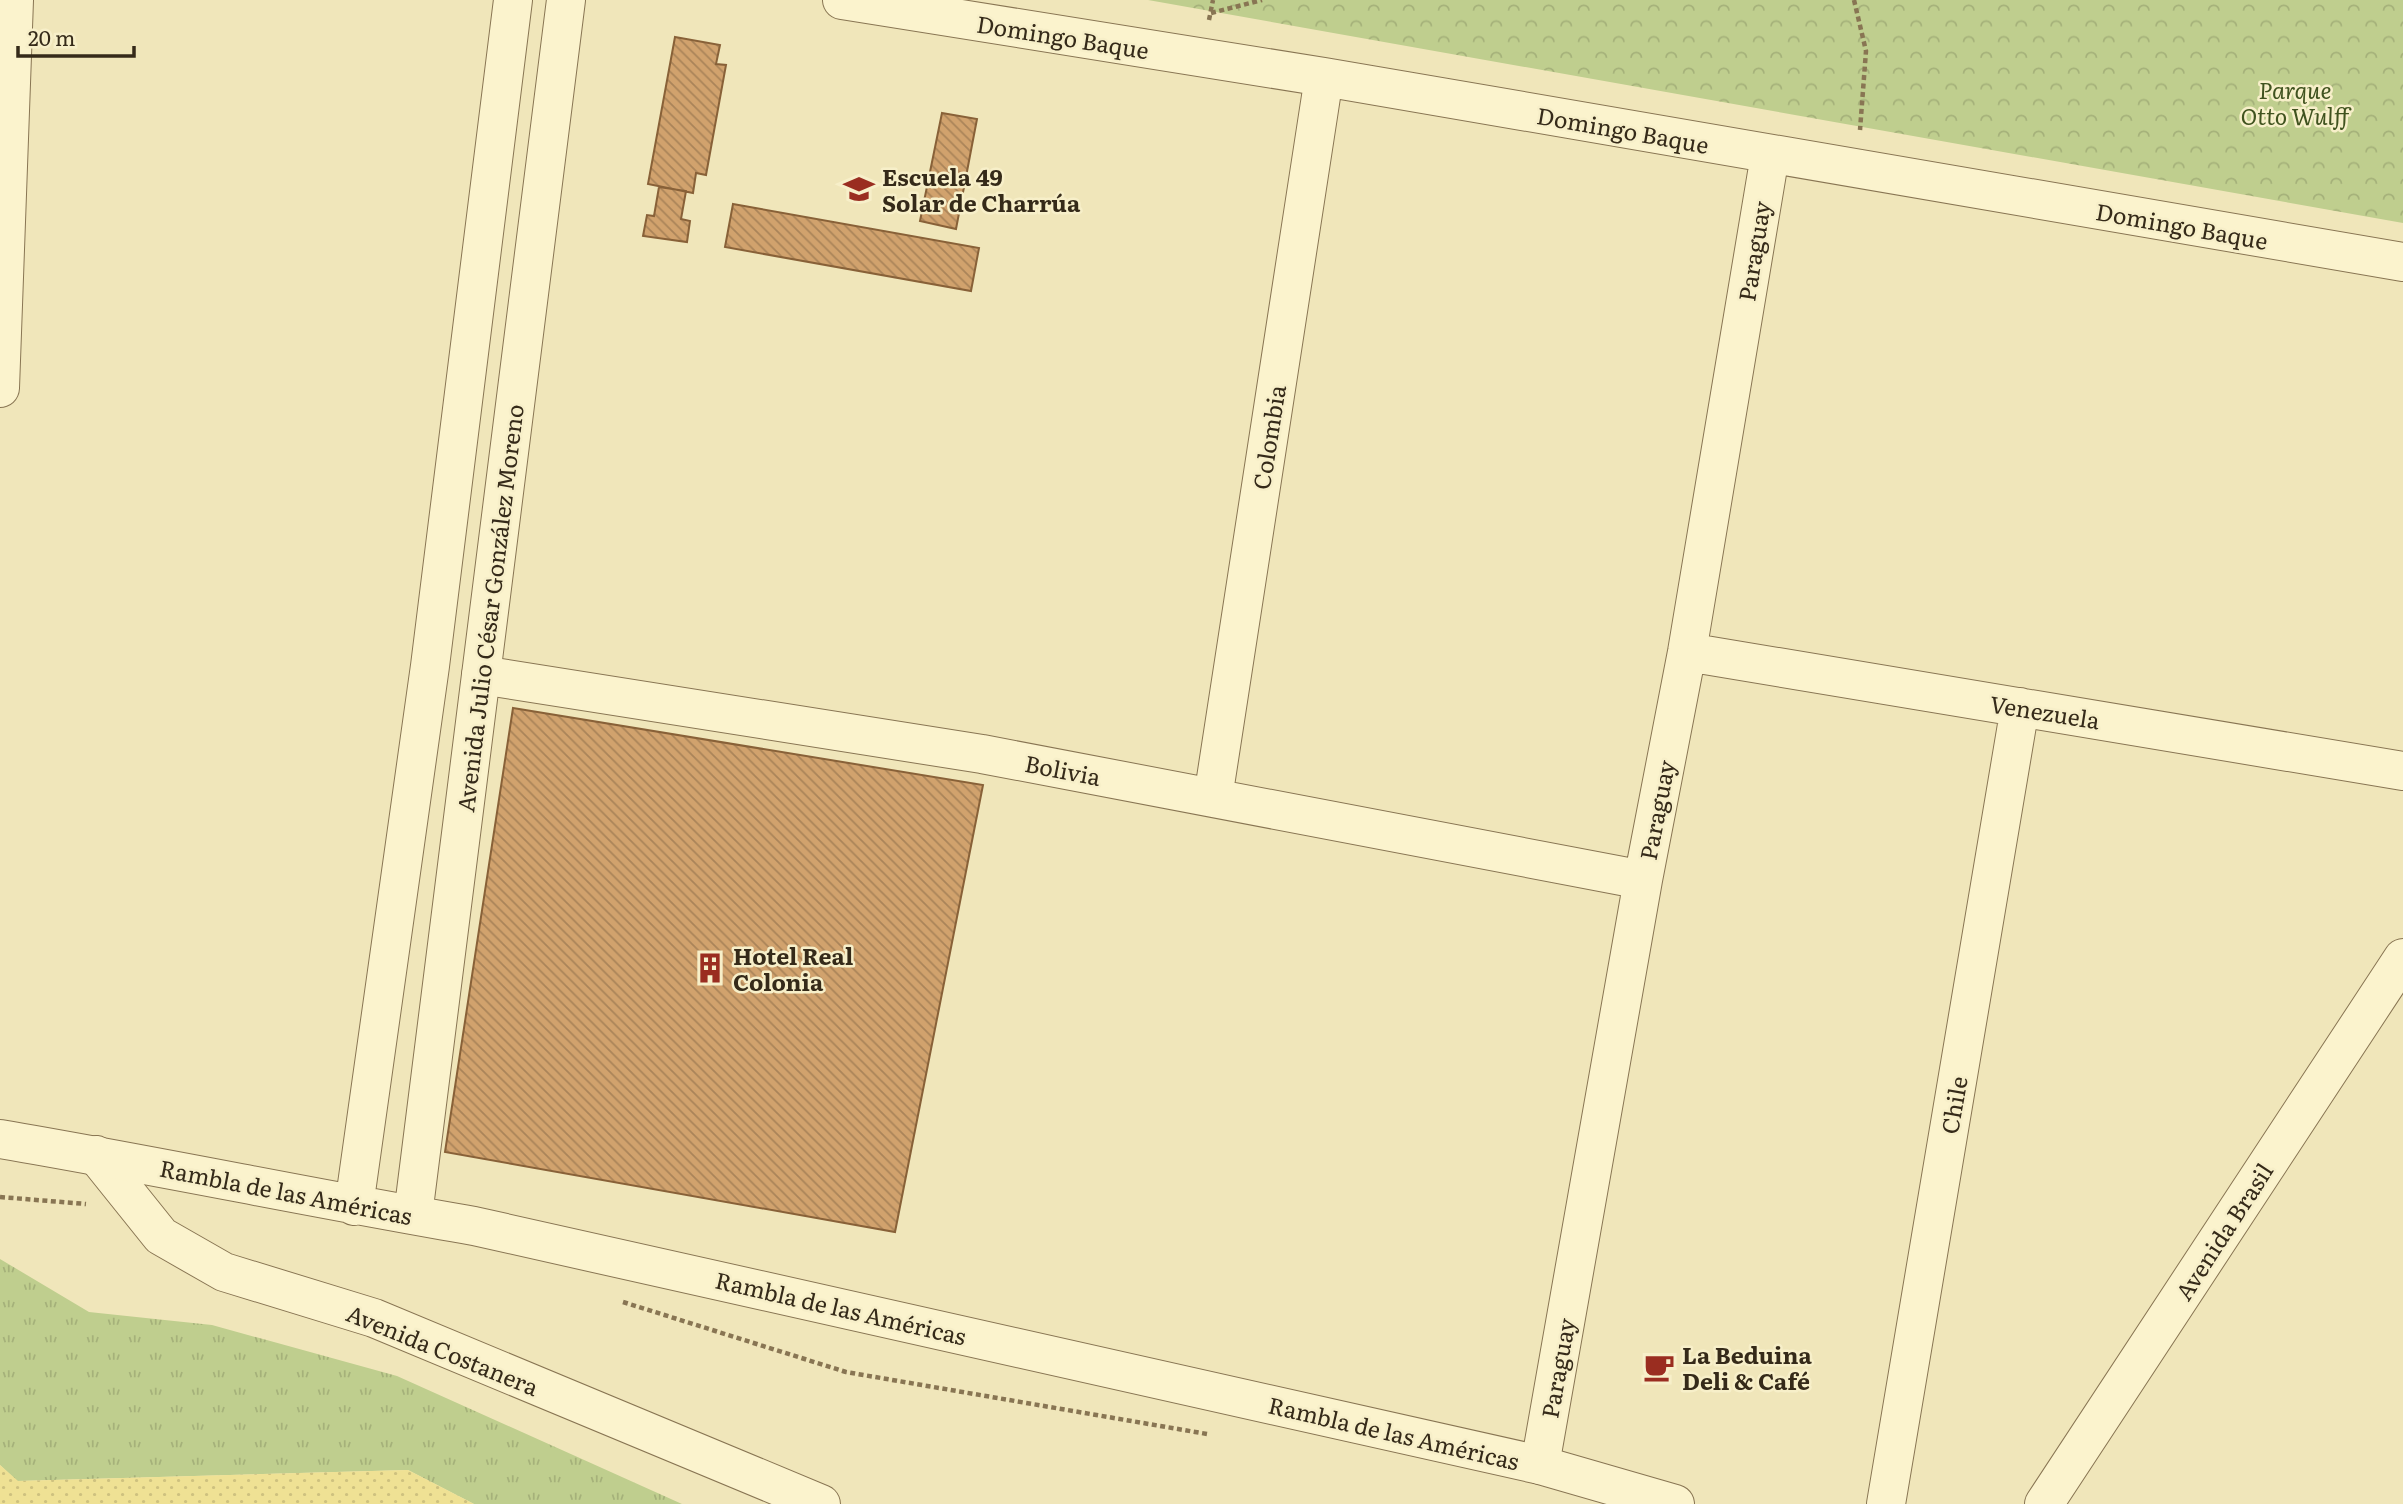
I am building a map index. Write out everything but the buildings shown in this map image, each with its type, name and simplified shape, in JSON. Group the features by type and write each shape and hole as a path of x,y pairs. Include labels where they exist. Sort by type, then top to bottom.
{"street":[{"path":"0,388 14,0"},
{"path":"354,1206 430,666 513,0"},
{"name":"Avenida Julio César González Moreno","path":"413,1215 566,0"},
{"name":"Domingo Baque","path":"842,0 1324,77 2403,262"},
{"name":"Colombia","path":"1213,798 1324,77"},
{"name":"Paraguay","path":"1540,1465 1643,880 1687,652 1770,155"},
{"name":"Venezuela","path":"1687,652 2403,771"},
{"name":"Bolivia","path":"481,675 982,754 1643,880"},
{"name":"Chile","path":"1886,1504 2020,706"},
{"name":"Avenida Brasil","path":"2044,1504 2403,958"},
{"name":"Rambla de las Américas","path":"0,1139 515,1235 1540,1465 1675,1504"},
{"name":"Avenida Costanera","path":"96,1155 161,1236 224,1272 374,1318 821,1504"}],"path":[{"path":"1211,13 1262,0"},
{"path":"1854,0 1866,51 1856,170"},
{"path":"0,1197 137,1209"},
{"path":"612,1299 846,1372 1213,1435"}],"green space":[{"name":"Parque Otto Wulff","path":"1148,0 2403,0 2403,223"},
{"path":"0,1259 89,1312 212,1325 397,1376 682,1504 474,1504 408,1470 17,1481 0,1465"}],"sand":[{"path":"0,1465 18,1481 408,1470 474,1504 0,1504"}],"place":[{"name":"Escuela 49 Solar de Charrúa","path":"859,189"},
{"name":"Hotel Real Colonia","path":"710,968"},
{"name":"La Beduina Deli & Café","path":"1659,1367"}]}
